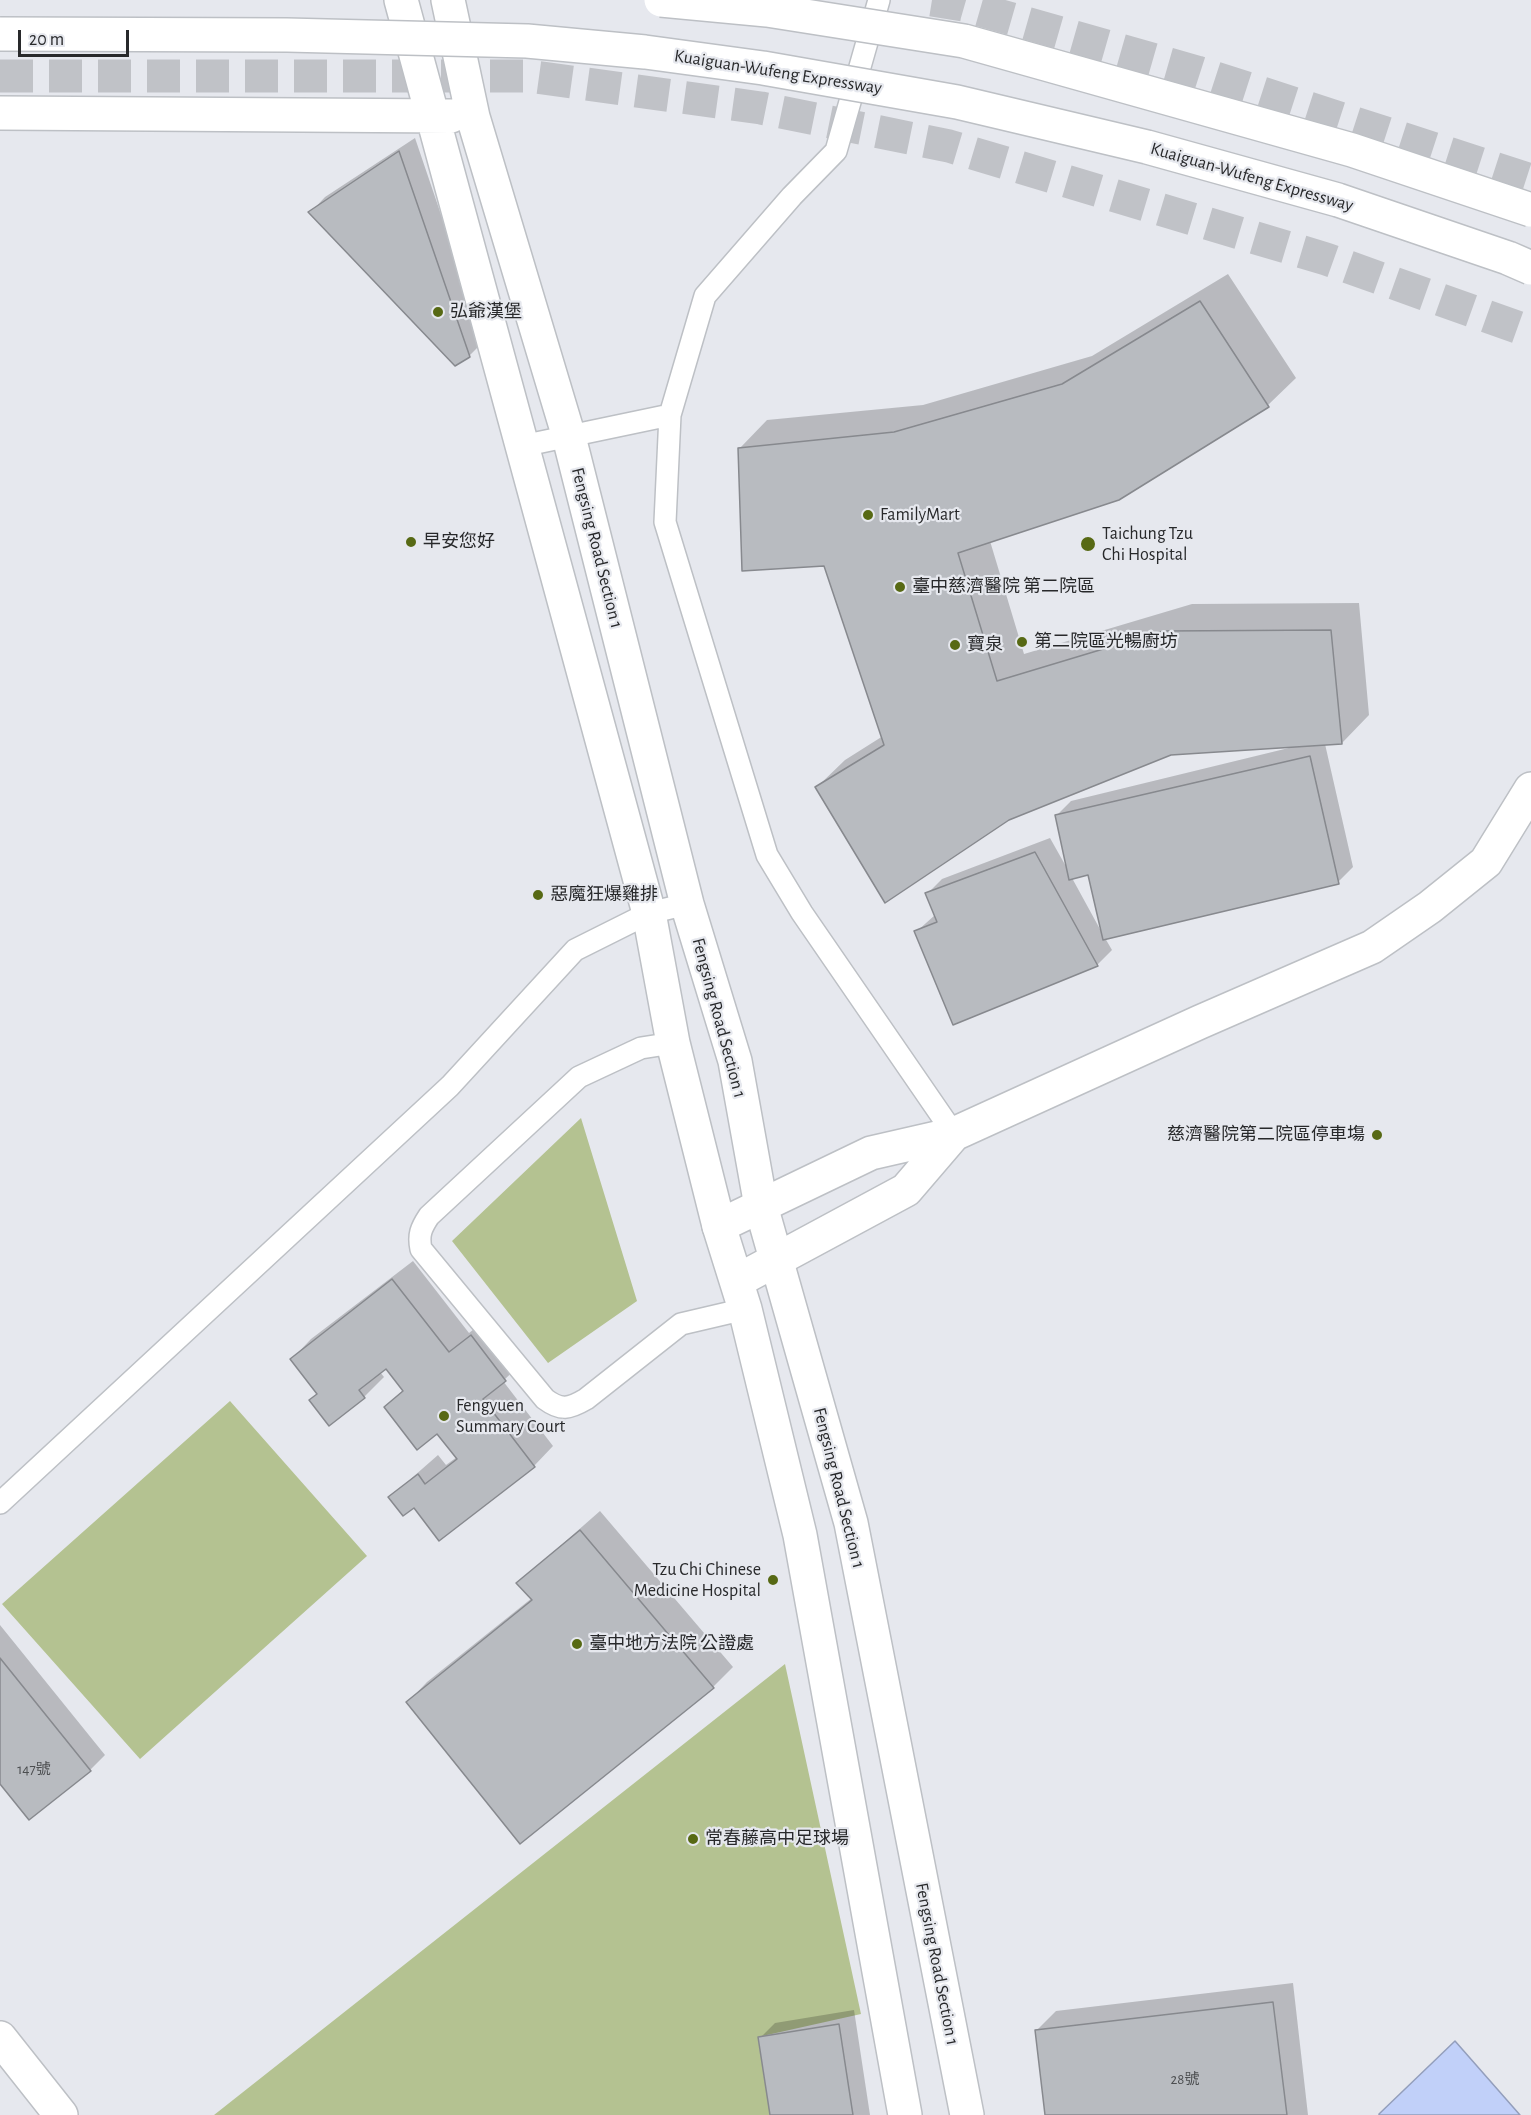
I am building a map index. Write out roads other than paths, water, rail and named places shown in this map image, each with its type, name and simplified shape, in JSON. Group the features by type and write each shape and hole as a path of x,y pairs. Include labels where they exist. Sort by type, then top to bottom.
{"main road":[{"path":"401,0 430,115 649,912 673,1043 719,1226 741,1295 800,1535 905,2115"},
{"name":"Fengsing Road Section 1","path":"448,0 473,117 569,437 687,904 735,1061 761,1206 778,1258 851,1523 967,2115"},
{"path":"661,0 767,10 964,40 1352,150 1531,210"},
{"name":"Kuaiguan-Wufeng Expressway","path":"0,34 287,35 527,41 645,51 763,68 957,102 1147,147 1338,200 1531,268"},
{"path":"0,113 473,117"},
{"path":"719,1226 871,1153 954,1134 1372,947 1430,907 1486,862 1531,789"},
{"path":"741,1295 778,1258 906,1190 954,1134"},
{"path":"0,2038 61,2115"}],"lane":[{"path":"879,0 836,151 792,196 705,296 670,415 665,522 767,855 802,913 954,1134"},
{"path":"522,446 670,415"},
{"path":"0,1503 450,1086 575,950 649,912 687,904"},
{"path":"673,1043 641,1048 579,1077 429,1216 421,1228 419,1238 421,1249 545,1399 557,1408 571,1408 586,1399 681,1324 741,1295"}],"water":[{"path":"1455,2041 1520,2115 1379,2115 1379,2114"}],"tunnel":[{"path":"932,0 963,5 1197,72 1531,180"},
{"path":"0,76 528,76 761,108 949,146 1326,259 1531,332"}],"place":[{"name":"弘爺漢堡","path":"438,312"},
{"name":"FamilyMart","path":"868,515"},
{"name":"早安您好","path":"411,542"},
{"name":"Taichung Tzu Chi Hospital","path":"1088,544"},
{"name":"臺中慈濟醫院 第二院區","path":"900,587"},
{"name":"第二院區光暢廚坊","path":"1022,642"},
{"name":"寶泉","path":"955,645"},
{"name":"惡魔狂爆雞排","path":"538,895"},
{"name":"慈濟醫院第二院區停車塲","path":"1377,1135"},
{"name":"Fengyuen Summary Court","path":"444,1416"},
{"name":"Tzu Chi Chinese Medicine Hospital","path":"773,1580"},
{"name":"臺中地方法院 公證處","path":"577,1644"},
{"name":"常春藤高中足球場","path":"693,1839"}]}
